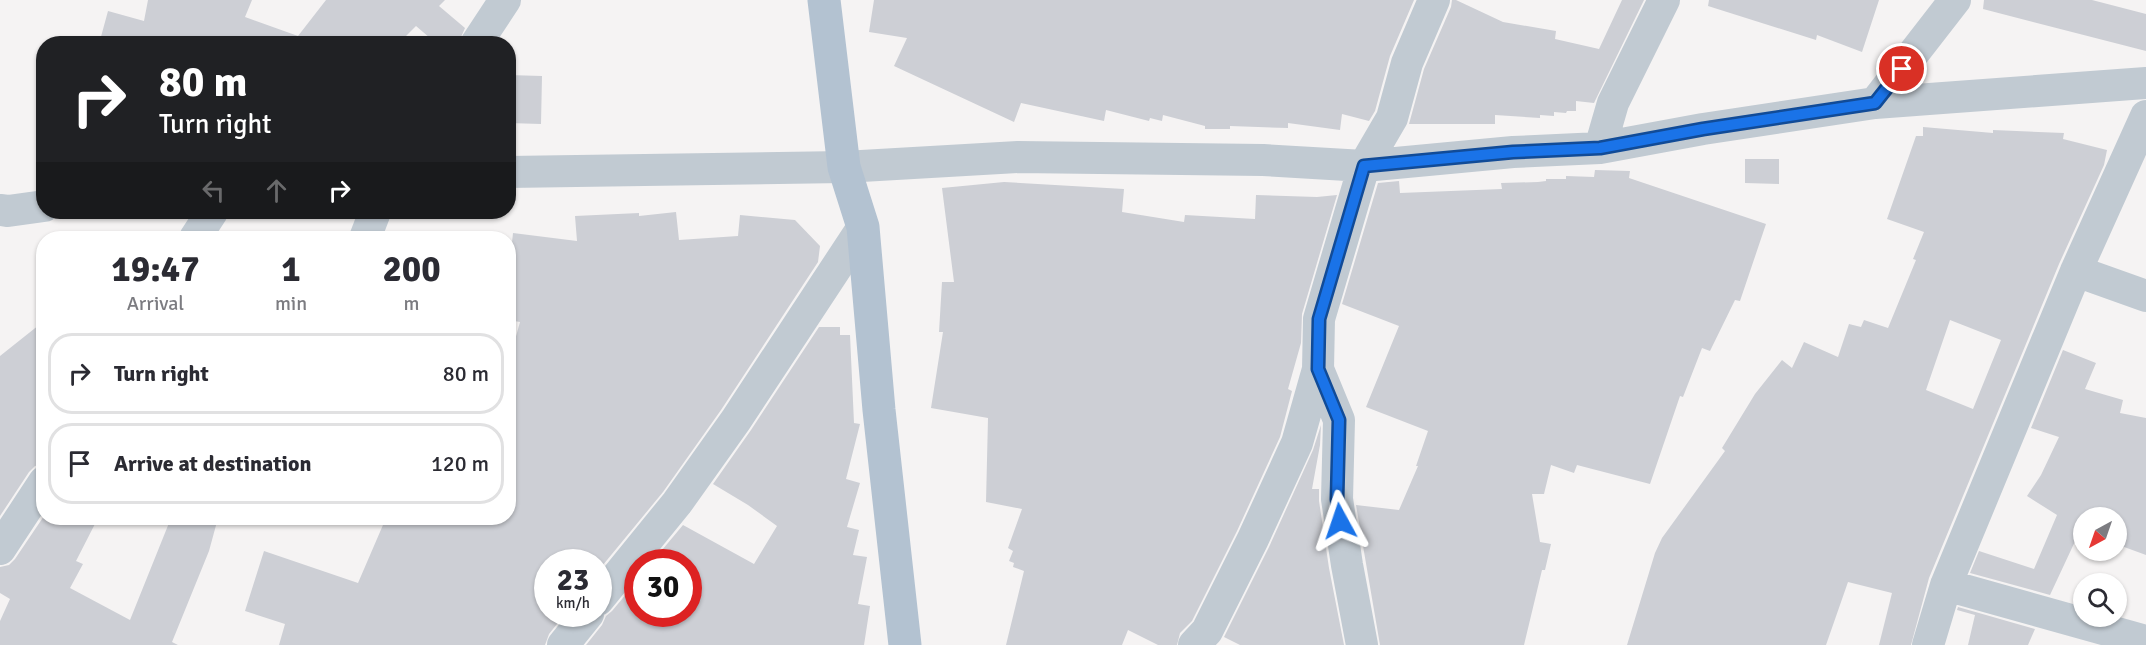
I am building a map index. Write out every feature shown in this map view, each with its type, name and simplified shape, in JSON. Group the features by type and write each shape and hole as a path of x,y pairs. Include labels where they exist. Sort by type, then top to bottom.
{"main road":[{"path":"824,0 844,167 863,227 879,410 905,645"}],"street":[{"path":"481,36 505,0"},
{"path":"1194,645 1208,631 1297,442 1318,369 1319,319 1364,166 1392,118 1407,63 1434,0"},
{"path":"1600,148 1612,103 1664,0"},
{"path":"1875,103 1955,0"},
{"path":"516,172 844,167 1018,157 1263,160 1364,166 1513,152 1600,148 1703,129 1875,103 2146,83"},
{"path":"1928,645 1946,585 2076,271 2146,116"},
{"path":"3,213 36,207"},
{"path":"612,583 677,503 736,420 863,227"},
{"path":"2076,271 2146,296"},
{"path":"1318,369 1339,420 1337,499 1362,645"},
{"path":"0,549 36,494"},
{"path":"1946,585 2146,641"},
{"path":"563,645 578,627"}],"building":[{"path":"148,0 252,0 245,17 298,36 101,36 108,11 144,21"},
{"path":"326,0 445,0 439,6 465,28 462,36 428,36 416,26 406,36 298,36"},
{"path":"874,0 1414,0 1390,56 1375,111 1369,121 1342,114 1340,130 1288,123 1288,128 1230,126 1230,129 1205,129 1205,126 1163,115 1162,121 1150,118 1149,121 1106,110 1104,121 1021,103 1014,122 894,66 907,38 869,32"},
{"path":"1452,0 1503,22 1556,31 1555,39 1599,49 1622,0 1644,0 1594,103 1576,101 1576,111 1554,112 1554,116 1540,115 1540,118 1495,115 1495,124 1409,124 1424,69"},
{"path":"1709,0 1879,0 1862,52 1817,35 1816,40 1708,6"},
{"path":"1984,0 2092,0 2146,14 2146,51 1983,9"},
{"path":"516,75 542,76 541,124 516,123"},
{"path":"1923,127 1993,133 1993,130 2064,133 2063,139 2107,150 2104,165 2059,264 1929,578 1911,645 1879,645 1892,593 1848,582 1826,645 1627,645 1655,553 1662,538 1725,451 1722,448 1755,394 1782,360 1792,368 1804,342 1838,357 1849,324 1861,327 1864,320 1888,328 1916,260 1913,259 1924,232 1887,219 1916,136 1923,136","holes":["1950,320 2001,340 1973,409 1926,390"]},
{"path":"1745,159 1779,159 1779,184 1745,183"},
{"path":"1595,170 1630,171 1629,178 1766,224 1740,301 1735,300 1710,351 1702,348 1683,397 1680,396 1650,484 1577,465 1574,473 1551,465 1544,494 1532,494 1540,542 1551,544 1545,570 1542,570 1524,645 1380,645 1356,505 1399,510 1418,466 1416,466 1428,431 1366,407 1399,326 1342,304 1378,183 1399,181 1400,193 1502,189 1501,183 1566,179 1566,176 1594,177"},
{"path":"1004,182 1124,189 1122,212 1184,222 1185,215 1255,219 1256,195 1317,197 1337,195 1302,314 1301,343 1288,389 1292,391 1280,437 1237,531 1192,621 1180,633 1177,645 1158,645 1128,630 1122,645 1006,645 1024,571 1013,567 1014,563 1009,561 1013,551 1008,548 1022,509 986,502 988,418 931,408 943,332 939,332 942,282 954,282 942,188"},
{"path":"676,212 679,240 738,236 740,215 795,220 820,246 818,262 721,410 663,492 612,554 612,549 534,549 534,627 555,627 545,645 279,645 285,624 245,611 264,551 358,583 383,525 516,525 516,336 520,322 516,321 516,233 577,241 575,216 639,213 639,216"},
{"path":"36,327 36,466 29,472 0,516 0,356"},
{"path":"819,327 840,327 840,335 850,335 854,423 860,424 846,479 860,483 847,527 859,530 853,555 867,557 858,604 870,606 864,645 586,645 600,627 612,627 612,611 624,597 624,627 702,627 702,549 663,549 683,525 754,564 777,526 713,484"},
{"path":"2063,350 2096,363 2085,389 2123,400 2120,413 2146,418 2146,555 2127,548 2127,507 2073,507 2073,546 2050,595 1970,573 1979,551 2034,569 2057,515 2027,496 2041,475 2059,437 2031,428"},
{"path":"1321,425 1312,489 1319,489 1329,568 1344,645 1240,645 1224,637 1269,547 1313,450"},
{"path":"38,525 94,525 76,561 83,564 70,588 130,620 168,525 216,525 209,551 172,642 178,645 0,645 0,621 10,599 0,593 0,567 9,565"},
{"path":"1958,607 2035,629 2028,645 1968,645 1975,615 1957,610"}],"route":[{"path":"1340,521 1337,499 1339,420 1318,369 1319,319 1364,166 1513,152 1600,148 1703,129 1875,103 1902,69"}]}
